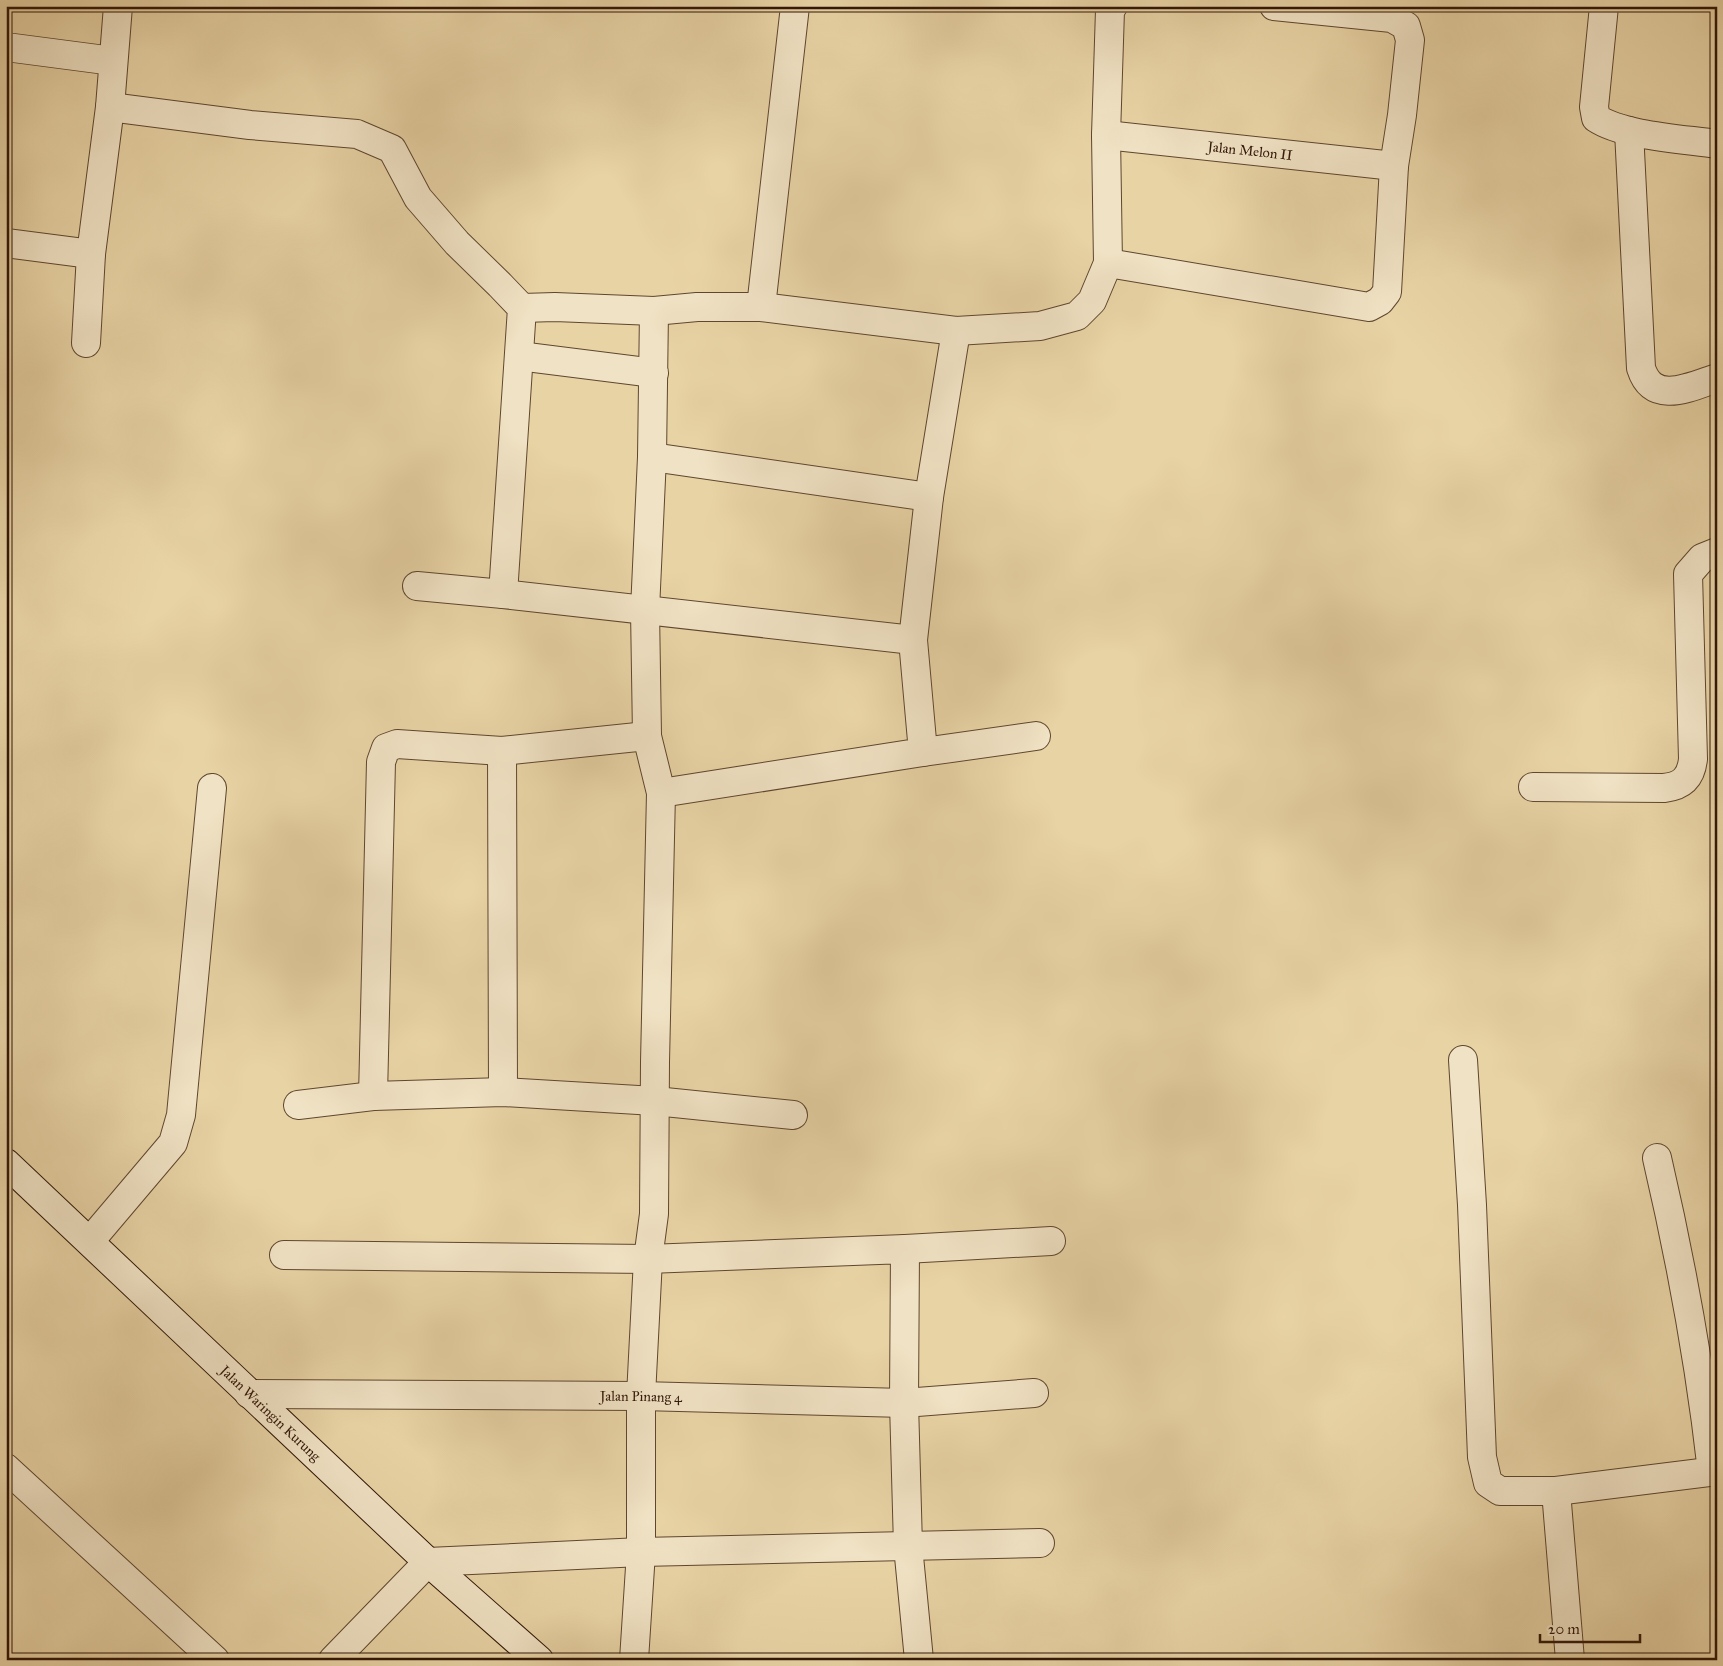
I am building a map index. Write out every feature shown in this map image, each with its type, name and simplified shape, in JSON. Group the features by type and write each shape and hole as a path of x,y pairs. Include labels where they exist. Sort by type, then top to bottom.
{"street":[{"path":"86,343 91,254 110,107 118,6"},
{"path":"761,307 795,6"},
{"path":"110,107 250,125 357,134 392,149 418,198 457,243 522,308 654,311 697,307 761,307 956,331 1040,326 1077,316 1092,301 1108,263 1106,135 1110,10 1113,6"},
{"path":"1108,263 1369,307 1380,301 1387,292 1394,166 1402,115 1410,40 1406,26 1392,18 1274,6"},
{"path":"1604,6 1594,107 1596,118 1606,125 1629,131 1717,144"},
{"path":"6,47 113,61"},
{"path":"1629,131 1642,368 1644,376 1656,388 1667,392 1677,391 1717,378"},
{"name":"Jalan Melon II","path":"1106,135 1394,166"},
{"path":"6,243 91,254"},
{"path":"503,594 522,308"},
{"path":"634,1660 641,1552 641,1396 648,1259 654,1214 661,793 647,736 644,610 652,457 654,311"},
{"path":"922,752 913,640 929,497 956,331"},
{"path":"519,356 654,372"},
{"path":"652,457 929,497"},
{"path":"1533,787 1664,788 1674,787 1684,782 1689,775 1693,760 1688,574 1702,558 1717,552"},
{"path":"417,586 913,640"},
{"path":"373,1096 381,762 386,748 397,744 502,751 647,736"},
{"path":"661,793 1036,736"},
{"path":"502,751 503,1092"},
{"path":"90,1242 173,1143 180,1115 212,788"},
{"path":"1463,1060 1472,1205 1482,1457 1488,1483 1500,1491 1556,1491 1714,1471 1684,1278 1657,1158"},
{"path":"298,1106 373,1096 503,1092 655,1101 793,1115"},
{"name":"Jalan Waringin Kurung","path":"6,1163 428,1562 538,1660"},
{"path":"284,1255 648,1259 1051,1241"},
{"path":"905,1249 904,1404 908,1546 919,1660"},
{"name":"Jalan Pinang 4","path":"250,1394 641,1396 904,1404 1034,1393"},
{"path":"6,1468 215,1660"},
{"path":"1556,1491 1570,1660"},
{"path":"333,1660 428,1562 641,1552 1040,1544"}]}
